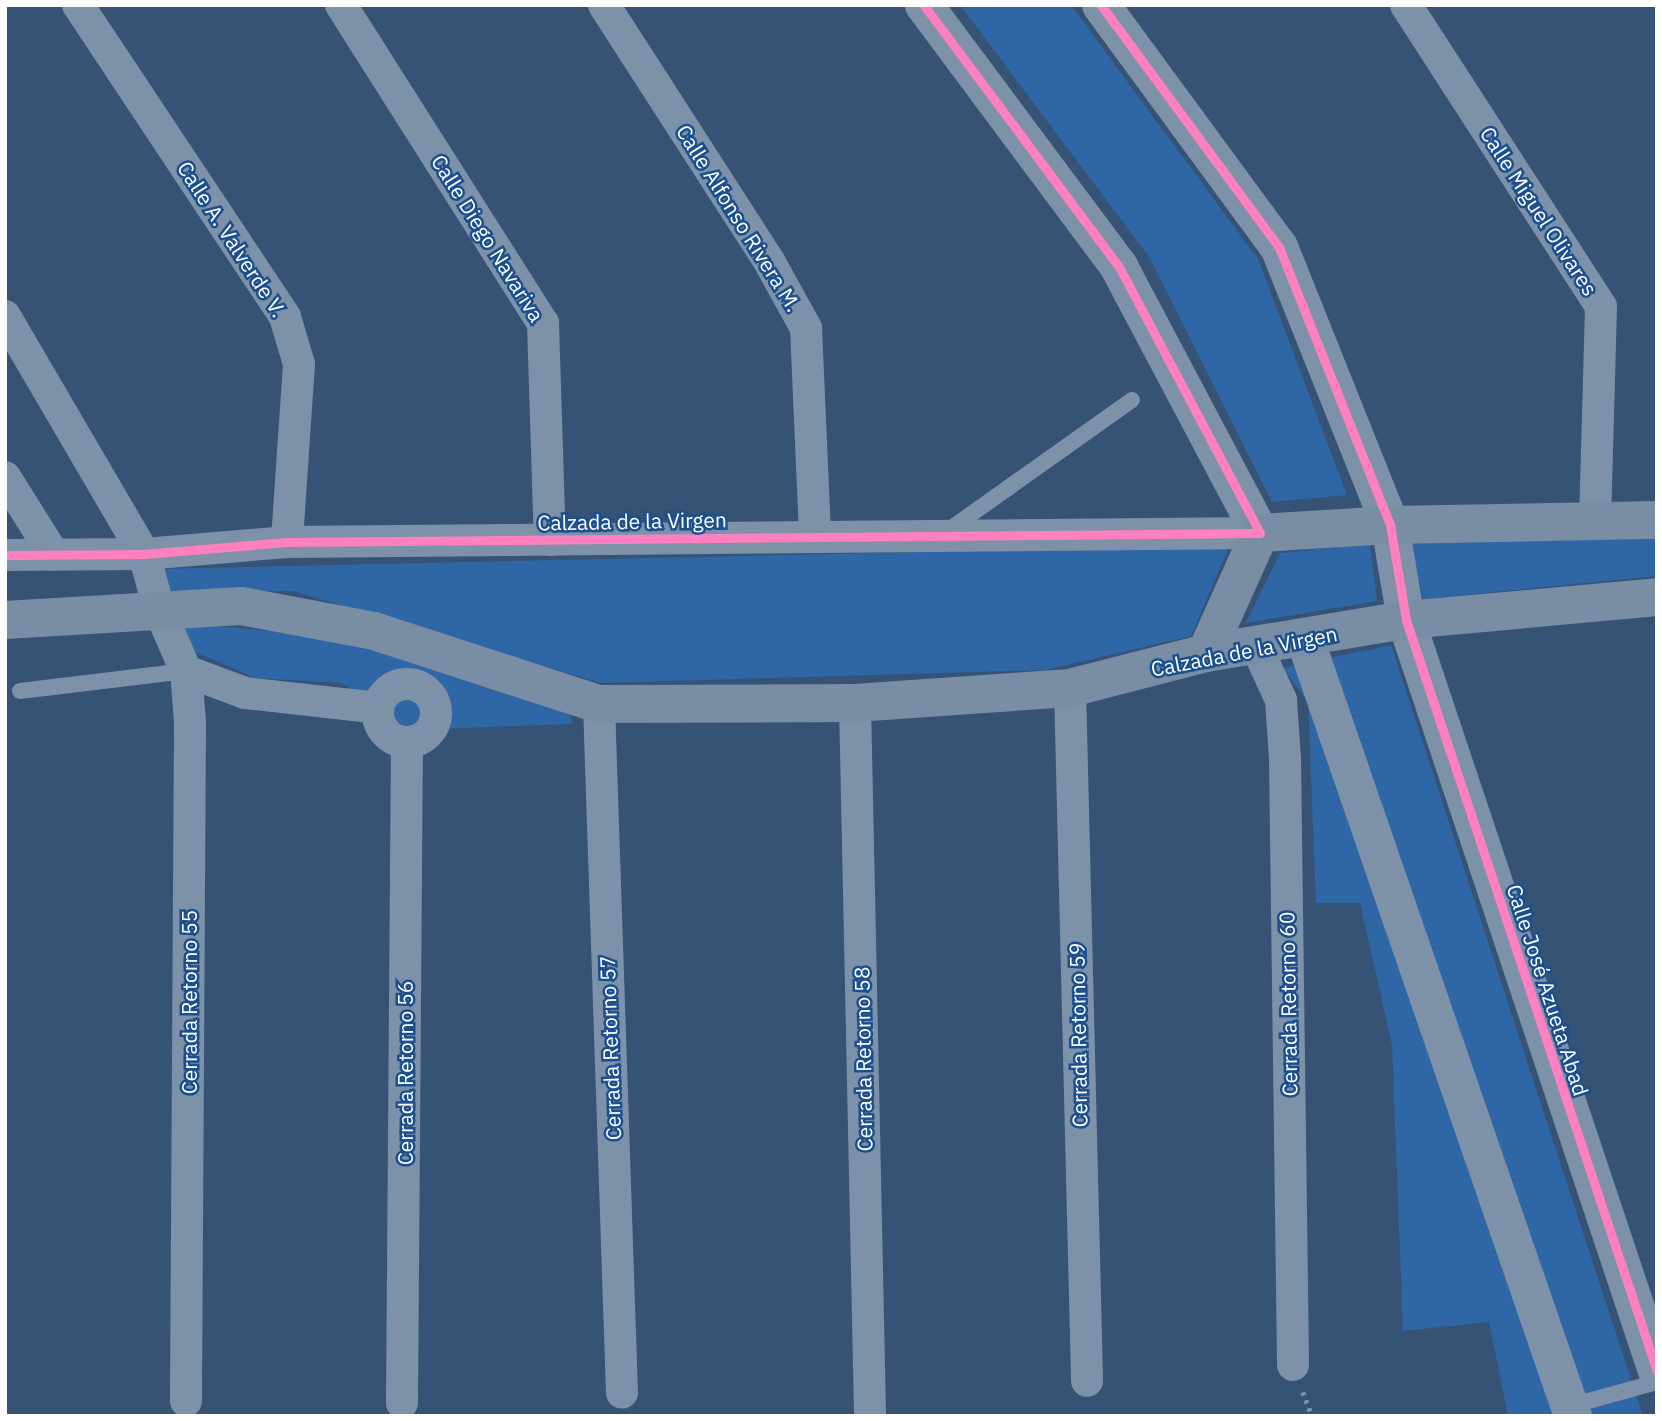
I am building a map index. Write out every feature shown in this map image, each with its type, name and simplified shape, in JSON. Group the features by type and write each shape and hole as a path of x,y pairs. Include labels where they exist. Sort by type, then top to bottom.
{"main road":[{"name":"Calzada de la Virgen","path":"1261,533 1390,525 1657,520"},
{"path":"1206,653 1261,533"},
{"name":"Calzada de la Virgen","path":"5,621 241,606 374,631 599,704 855,702 1070,688 1206,653 1257,648 1406,620 1657,597"}],"street":[{"name":"Calle A. Valverde V.","path":"78,5 285,317 299,364 287,542"},
{"name":"Calle Diego Navariva","path":"341,5 543,323 550,540"},
{"name":"Calle Alfonso Rivera M.","path":"604,5 769,261 807,328 815,536"},
{"path":"924,5 1119,267 1261,533"},
{"name":"Calle José Azueta Abad","path":"1101,5 1279,247 1390,525 1406,620 1657,1371"},
{"name":"Calle Miguel Olivares","path":"1406,5 1601,307 1595,521"},
{"name":"Cerrada Retorno 55","path":"5,316 144,554 159,610 186,671 190,722 186,1401"},
{"path":"5,477 54,555"},
{"name":"Calzada de la Virgen","path":"5,555 144,554 287,542 1261,533"},
{"path":"1305,639 1571,1411"},
{"name":"Cerrada Retorno 60","path":"1257,648 1281,700 1285,759 1293,1365"},
{"path":"186,671 245,693 378,708"},
{"path":"407,684 430,694 436,719 430,731 407,742 385,732 378,708 384,696 407,684"},
{"name":"Cerrada Retorno 59","path":"1070,688 1087,1381"},
{"name":"Cerrada Retorno 58","path":"855,702 870,1416"},
{"name":"Cerrada Retorno 57","path":"599,704 622,1392"},
{"name":"Cerrada Retorno 56","path":"402,1403 407,742"}],"lane":[{"path":"939,538 1132,400"},
{"path":"20,691 186,671"},
{"path":"1571,1411 1657,1382"}],"shaded area":[{"path":"960,5 1071,5 1258,259 1347,495 1272,502 1149,257"},
{"path":"1657,538 1657,576 1423,599 1411,543"},
{"path":"1370,544 1377,601 1246,623 1280,553"},
{"path":"1230,545 1191,636 1046,670 601,683 293,591 155,593 155,569"},
{"path":"175,622 332,637 570,713 572,724 409,730 342,683 255,678 180,645"},
{"path":"1391,645 1643,1416 1508,1416 1489,1322 1403,1331 1392,1045 1360,903 1316,903 1308,702 1283,668"}],"cycle path":[{"path":"5,555 144,554 287,542 1260,533 1119,267 924,5"},
{"path":"1101,5 1279,247 1390,525 1406,620 1657,1371"}]}
